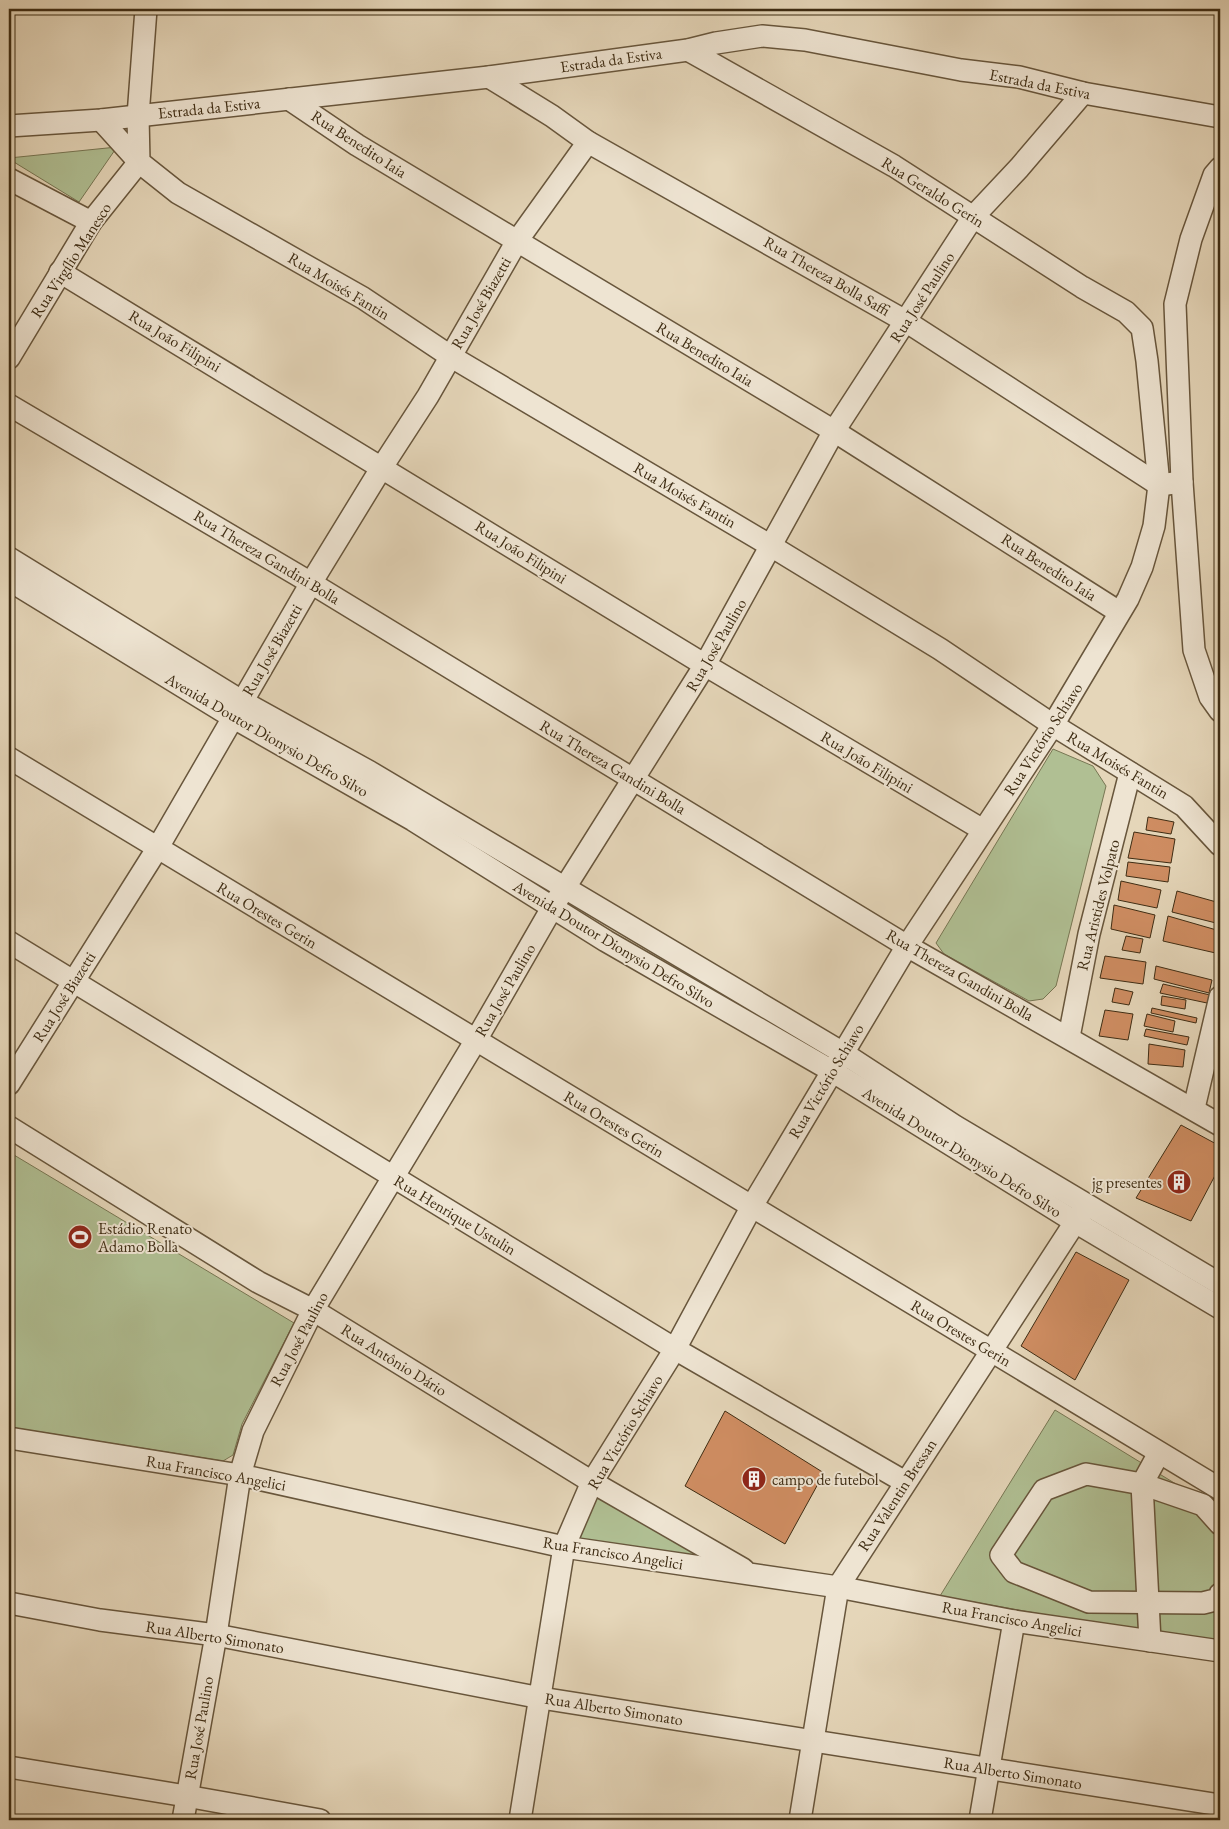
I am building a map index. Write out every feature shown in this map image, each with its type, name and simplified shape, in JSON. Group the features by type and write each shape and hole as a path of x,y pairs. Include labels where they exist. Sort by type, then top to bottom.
{"street":[{"path":"139,162 138,116 146,9"},
{"name":"Estrada da Estiva","path":"9,126 101,120 489,77 688,50 716,43 762,36 805,40 961,70 1019,77 1078,92 1214,115"},
{"name":"Rua Geraldo Gerin","path":"688,50 894,166 966,221 1126,312 1142,328 1148,361"},
{"name":"Rua Thereza Bolla Saffi","path":"489,77 552,116 588,142 907,322 1159,484"},
{"name":"Rua José Paulino","path":"183,1820 216,1634 240,1475 253,1431 313,1310 476,1040 552,908 705,665 834,431 907,322 966,221 1019,168 1078,92"},
{"name":"Rua Benedito Iaia","path":"288,99 356,145 834,431 1120,612"},
{"path":"101,120 139,162"},
{"name":"Rua José Biazetti","path":"9,1084 157,849 311,583 428,396 517,241 588,142"},
{"name":"Rua Virgílio Manesco","path":"9,358 91,222 139,162"},
{"name":"Rua Moisés Fantin","path":"139,162 178,193 363,298 450,356 771,546 940,649 1053,725 1184,806 1220,845"},
{"path":"1220,168 1214,175 1214,193 1191,239 1175,304 1182,482 1194,650 1210,696 1220,711"},
{"path":"9,179 91,222"},
{"name":"Rua João Filipini","path":"60,272 705,665 983,830"},
{"name":"Rua Victório Schiavo","path":"520,1820 564,1547 592,1482 675,1349 752,1206 907,946 1053,725 1128,598 1142,567 1154,526 1159,484 1148,361"},
{"name":"Rua Thereza Gandini Bolla","path":"9,405 311,583 907,946 1194,1108 1220,1125"},
{"path":"1159,484 1182,482"},
{"name":"Avenida Doutor Dionysio Defro Silvo","path":"9,558 239,710 552,908 1081,1215 1220,1284"},
{"name":"Avenida Doutor Dionysio Defro Silvo","path":"9,580 239,710 370,772 488,844 565,887 605,914 843,1053 955,1126 1081,1215 1220,1308"},
{"name":"Rua Orestes Gerin","path":"9,758 1220,1489"},
{"name":"Rua Aristides Volpato","path":"1069,1037 1089,934 1130,773"},
{"name":"Rua Henrique Ustulin","path":"9,942 675,1349 905,1482"},
{"path":"1194,1108 1220,997"},
{"name":"Rua Antônio Dário","path":"9,1127 258,1282 313,1310 592,1482 754,1575"},
{"name":"Rua Valentin Bressan","path":"800,1820 838,1587 1081,1215"},
{"name":"Rua Francisco Angelici","path":"9,1438 240,1475 564,1547 838,1587 1014,1621 1220,1651"},
{"path":"1150,1641 1142,1484 1158,1453"},
{"path":"1220,1524 1203,1505 1142,1484 1086,1474 1044,1490 1001,1555 1014,1572 1089,1602 1210,1603 1219,1599 1220,1594"},
{"name":"Rua Alberto Simonato","path":"9,1603 100,1620 216,1634 541,1698 1220,1805"},
{"path":"980,1820 1014,1621"},
{"path":"9,1767 320,1820"}],"green space":[{"path":"117,147 79,202 9,159 9,158"},
{"path":"1053,749 1093,766 1106,786 1056,986 1043,999 1029,1001 944,954 936,943"},
{"name":"Estádio Renato Adamo Bolla","path":"9,1152 294,1323 242,1424 233,1455 223,1461 9,1427"},
{"path":"1055,1410 1220,1511 1220,1646 940,1596"},
{"path":"591,1490 734,1569 569,1546"}],"building":[{"path":"1148,817 1174,822 1171,834 1146,830"},
{"path":"1134,832 1175,839 1171,863 1128,858"},
{"path":"1128,862 1170,867 1168,882 1126,876"},
{"path":"1121,881 1161,890 1157,908 1118,900"},
{"path":"1177,891 1220,903 1220,924 1172,912"},
{"path":"1114,905 1155,915 1150,938 1111,929"},
{"path":"1168,916 1220,931 1220,954 1163,941"},
{"path":"1126,936 1143,939 1140,953 1122,950"},
{"path":"1105,956 1146,962 1143,984 1100,978"},
{"path":"1156,966 1212,980 1209,993 1154,979"},
{"path":"1163,984 1210,995 1207,1003 1160,993"},
{"path":"1115,988 1133,992 1129,1005 1112,1002"},
{"path":"1162,996 1186,1000 1185,1009 1161,1005"},
{"path":"1152,1008 1197,1018 1196,1023 1151,1013"},
{"path":"1105,1010 1133,1014 1128,1040 1099,1036"},
{"path":"1147,1014 1175,1021 1173,1032 1144,1026"},
{"path":"1146,1029 1189,1037 1187,1045 1144,1036"},
{"path":"1149,1044 1185,1050 1183,1067 1148,1064"},
{"name":"jg presentes","path":"1181,1125 1220,1146 1220,1166 1191,1221 1136,1198"},
{"path":"1076,1252 1129,1280 1075,1380 1021,1346"},
{"name":"campo de futebol","path":"725,1411 824,1473 785,1544 685,1486"}],"place":[{"name":"jg presentes","path":"1179,1182"},
{"name":"Estádio Renato Adamo Bolla","path":"80,1237"},
{"name":"campo de futebol","path":"754,1479"}]}
